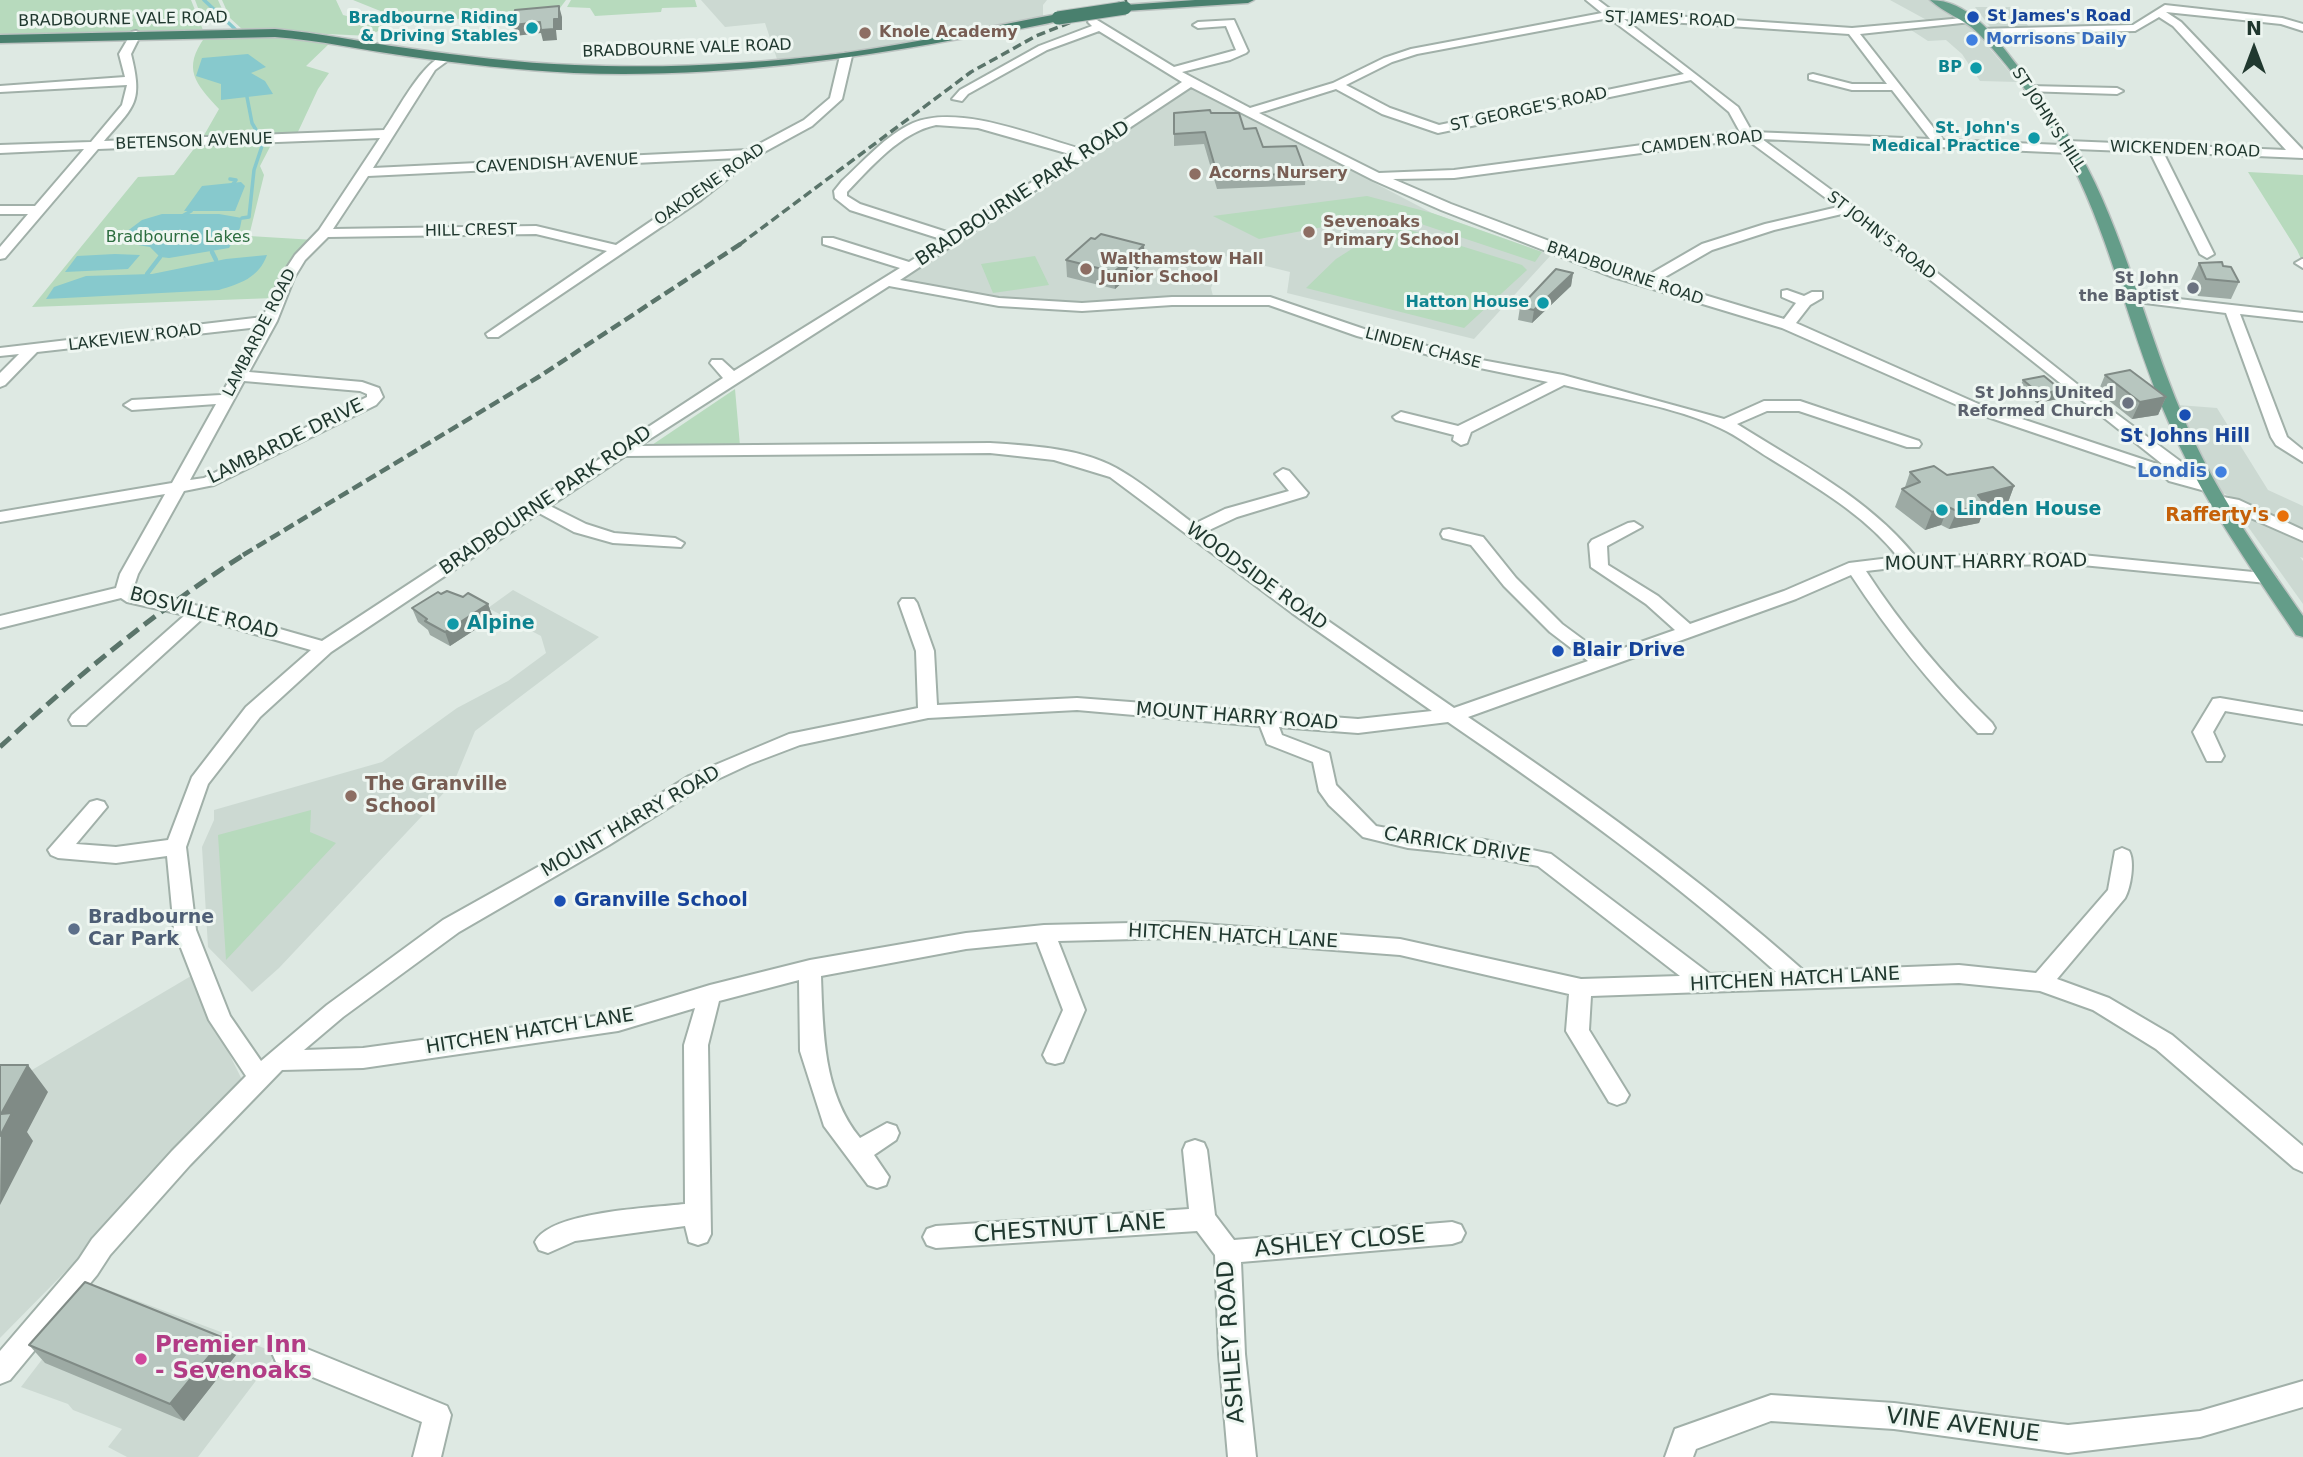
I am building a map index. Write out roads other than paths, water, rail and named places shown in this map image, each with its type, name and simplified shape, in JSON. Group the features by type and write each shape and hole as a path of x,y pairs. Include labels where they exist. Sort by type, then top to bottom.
{"highway":[{"name":"BRADBOURNE VALE ROAD","path":"0,39 227,33 315,36 446,57 574,69 654,69 785,63 846,56 1125,8 1248,0"}],"main road":[{"name":"ST JOHN'S HILL","path":"1938,0 1971,19 1983,31 2029,89 2069,147 2095,197 2134,298 2169,404 2199,467 2303,631"}],"street":[{"name":"ST JOHN'S ROAD","path":"1591,0 1734,110 1748,135 1848,209 2174,471"},
{"path":"1983,31 2134,28 2165,8 2282,21 2303,29"},
{"path":"2158,12 2177,24 2300,154"},
{"name":"ST JAMES' ROAD","path":"1337,85 1388,60 1415,51 1610,15 1852,31 1971,19"},
{"path":"1172,71 1226,58 1242,51 1230,22 1198,24"},
{"name":"BRADBOURNE ROAD","path":"958,99 964,92 1043,48 1096,24 1190,82 1252,111 1377,177 1529,241 1645,283 1787,325 1978,409 2174,471 2181,481 2303,536"},
{"path":"1852,31 1939,143"},
{"path":"0,255 128,106 133,85 125,54 136,34"},
{"name":"OAKDENE ROAD","path":"493,334 696,197 751,154 808,123 836,99 846,56"},
{"name":"LAMBARDE ROAD","path":"124,591 129,574 270,321 287,278 300,258 324,233 431,68 446,57"},
{"name":"ST GEORGE'S ROAD","path":"1337,85 1386,111 1438,129 1693,76"},
{"path":"1814,77 1852,87 1894,87"},
{"path":"0,89 130,80"},
{"name":"BRADBOURNE PARK ROAD","path":"268,1069 219,1020 185,930 176,847 199,782 216,756 253,712 325,648 540,507 620,451 889,282 1190,82"},
{"path":"1252,111 1337,85"},
{"path":"2029,89 2118,91"},
{"path":"955,239 855,207 841,198 840,191 914,127 933,121 961,121 1084,154"},
{"name":"BETENSON AVENUE","path":"0,149 388,134"},
{"name":"CAMDEN ROAD","path":"1377,177 1454,174 1748,135 2069,147"},
{"name":"WICKENDEN ROAD","path":"2069,147 2300,154"},
{"path":"2155,149 2207,254"},
{"name":"CAVENDISH AVENUE","path":"363,172 751,154"},
{"path":"1645,283 1707,247 1770,227 1848,209"},
{"path":"0,210 41,210"},
{"name":"HILL CREST","path":"324,233 536,230 617,249"},
{"path":"828,241 911,267"},
{"name":"LINDEN CHASE","path":"889,282 999,302 1082,307 1172,301 1270,301 1387,340 1682,410 1725,424 1858,509 1891,537 1910,561"},
{"path":"1787,294 1811,299"},
{"path":"2134,298 2303,317"},
{"path":"1787,325 1811,299"},
{"path":"2231,308 2279,437 2303,457"},
{"name":"LAKEVIEW ROAD","path":"0,352 270,321"},
{"path":"0,382 31,350"},
{"path":"717,363 733,379"},
{"name":"LAMBARDE DRIVE","path":"179,487 208,482 371,402 375,397 374,391 362,387 239,376"},
{"path":"1401,417 1462,436 1563,380"},
{"path":"132,405 226,399"},
{"path":"1725,424 1764,406 1800,406 1913,444"},
{"name":"WOODSIDE ROAD","path":"620,451 925,447 1031,451 1093,463 1116,474 1324,628 1454,715 1610,828 1748,933 1797,978"},
{"path":"2174,471 2199,467"},
{"path":"1193,531 1231,513 1300,493 1283,474"},
{"path":"0,517 179,487"},
{"path":"540,507 580,528 613,538 675,543"},
{"path":"1634,527 1598,544 1593,569 1651,600 1688,632"},
{"path":"1449,534 1477,541 1510,582 1556,628 1602,662"},
{"name":"MOUNT HARRY ROAD","path":"268,1069 335,1011 452,926 602,840 696,781 796,739 928,712 1077,704 1358,726 1454,715 1790,595 1855,567 1910,561 2072,559 2267,578"},
{"path":"1855,567 1891,623 1937,680 1943,696 1984,728"},
{"name":"BOSVILLE ROAD","path":"0,622 124,591 132,598 199,612 325,648"},
{"path":"908,603 925,651 928,712"},
{"path":"79,720 199,612"},
{"path":"2214,756 2203,732 2220,704 2303,718"},
{"name":"CARRICK DRIVE","path":"1267,720 1274,739 1322,758 1326,786 1336,800 1370,832 1544,859 1708,985"},
{"path":"97,807 58,850 116,855 176,847"},
{"path":"2041,982 2118,892 2122,856"},
{"name":"HITCHEN HATCH LANE","path":"268,1069 618,1021 810,969 967,941 1044,933 1176,930 1399,947 1581,988 1959,974 2041,982 2101,1004 2164,1042 2303,1161"},
{"path":"1044,933 1074,1010 1055,1055"},
{"path":"810,969 812,1051 836,1126 877,1177"},
{"path":"1581,988 1577,1031 1617,1095"},
{"path":"548,1242 571,1230 698,1224 696,1045 710,994"},
{"path":"0,1371 154,1187 268,1069"},
{"path":"858,1153 887,1133"},
{"path":"1195,1150 1203,1219"},
{"name":"CHESTNUT LANE","path":"936,1237 1203,1219"},
{"name":"ASHLEY ROAD","path":"1203,1219 1228,1252 1232,1354 1242,1457"},
{"name":"ASHLEY CLOSE","path":"1228,1252 1451,1233"},
{"path":"285,1353 437,1415 428,1457"},
{"name":"VINE AVENUE","path":"1679,1457 1685,1439 1771,1408 1894,1416 2068,1439 2200,1424 2303,1394"}],"water":[{"path":"248,54 266,67 251,73 265,81 273,94 221,100 221,84 196,76 202,58"},
{"path":"241,182 245,186 235,211 184,211 202,186"},
{"path":"162,214 219,214 242,218 240,228 229,248 169,258 160,257 150,247 138,245 126,232 142,220"},
{"path":"140,255 128,269 65,272 77,256"},
{"path":"267,255 254,275 219,290 46,299 54,287 86,276 152,274 226,259"}],"waterway":[{"path":"204,0 235,29"},
{"path":"247,97 252,123 259,135"},
{"path":"242,218 249,217 254,170 262,146"},
{"path":"230,179 236,180 233,184"},
{"path":"184,215 191,211"},
{"path":"212,252 216,260"},
{"path":"147,274 160,257"}],"railway":[{"path":"739,245 971,72 1036,36 1127,0"},
{"path":"243,555 540,376 739,245"},
{"path":"0,747 118,645 212,575 245,554"}],"place":[{"name":"St James's Road","path":"1973,17"},
{"name":"Bradbourne Riding & Driving Stables","path":"532,28"},
{"name":"Knole Academy","path":"865,33"},
{"name":"Morrisons Daily","path":"1972,40"},
{"name":"BP","path":"1976,68"},
{"name":"St. John's Medical Practice","path":"2034,138"},
{"name":"Acorns Nursery","path":"1195,174"},
{"name":"Sevenoaks Primary School","path":"1309,232"},
{"name":"Walthamstow Hall Junior School","path":"1086,269"},
{"name":"St John the Baptist","path":"2193,288"},
{"name":"Hatton House","path":"1543,303"},
{"name":"St Johns United Reformed Church","path":"2128,403"},
{"name":"St Johns Hill","path":"2185,415"},
{"name":"Londis","path":"2221,472"},
{"name":"Linden House","path":"1942,510"},
{"name":"Rafferty's","path":"2283,516"},
{"name":"Alpine","path":"453,624"},
{"name":"Blair Drive","path":"1558,651"},
{"name":"The Granville School","path":"351,796"},
{"name":"Granville School","path":"560,901"},
{"name":"Bradbourne Car Park","path":"74,929"},
{"name":"Premier Inn - Sevenoaks","path":"141,1359"}],"park label":[{"name":"Bradbourne Lakes","path":"178,238"}]}
